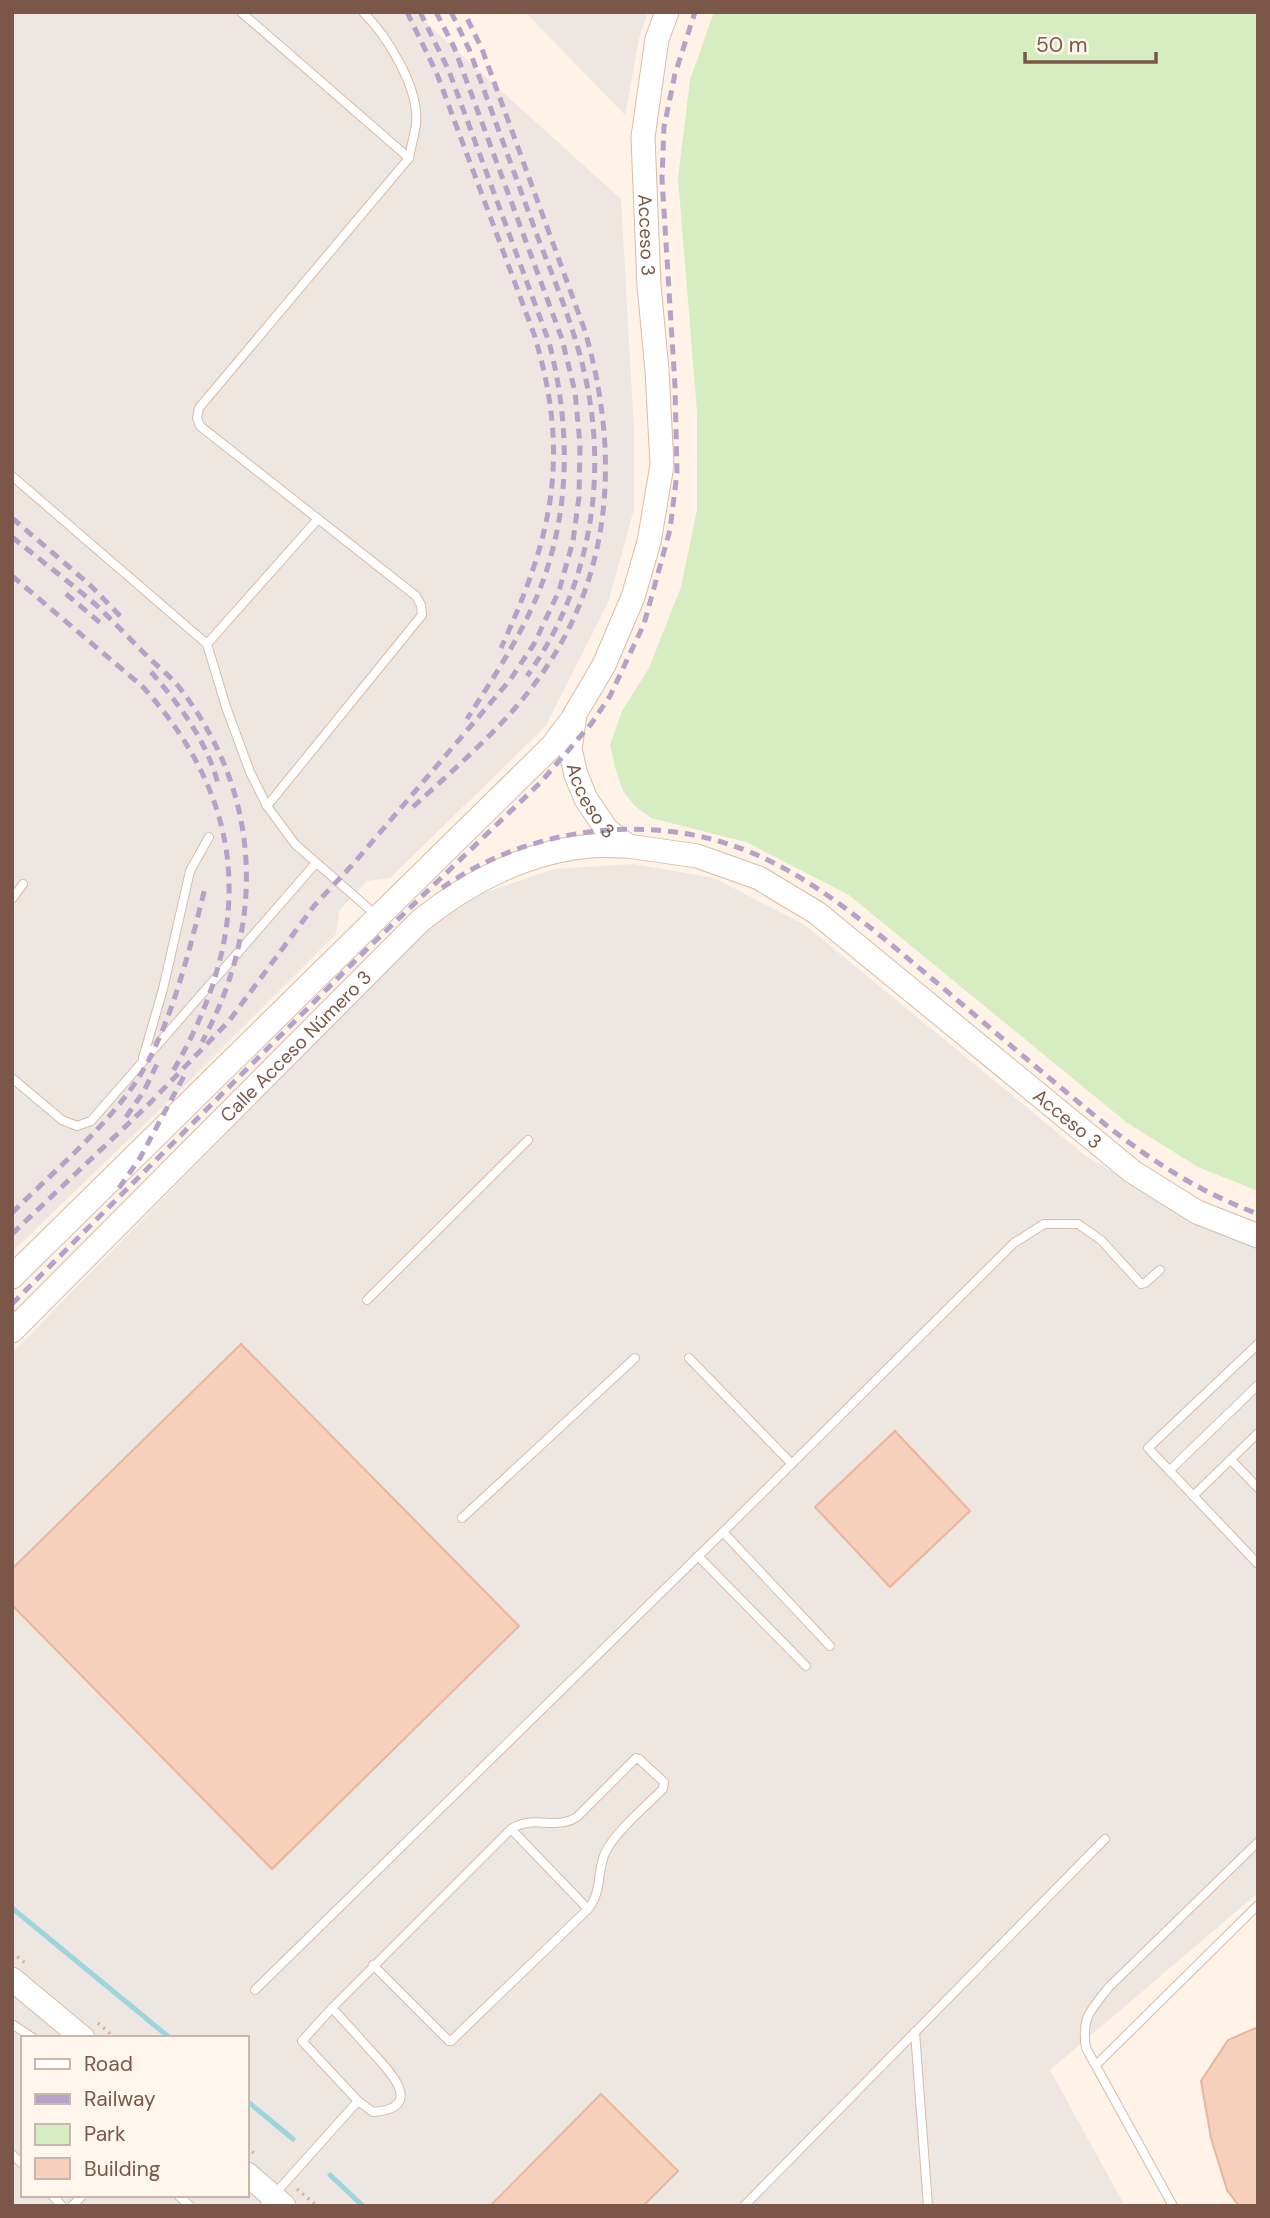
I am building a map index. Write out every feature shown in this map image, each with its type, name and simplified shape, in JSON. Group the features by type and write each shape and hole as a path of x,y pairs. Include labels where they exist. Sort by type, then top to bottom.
{"street":[{"name":"Acceso 3","path":"667,12 657,39 643,137 649,286 662,465 649,542 633,597 604,665 575,714 570,749 576,775 595,816 607,830 628,846 697,856 758,878 817,913 1133,1172 1197,1212 1258,1236"},
{"name":"Calle Acceso Número 3","path":"12,1277 552,746 575,714"},
{"name":"Calle Acceso Número 3","path":"12,1331 410,930 447,899 503,869 550,854 589,846 628,846"},
{"path":"12,1979 81,2036"},
{"path":"248,2175 274,2203"}],"lane":[{"path":"241,12 409,158"},
{"path":"268,806 422,615 416,596 200,426 197,418 199,408 409,158 416,123 411,92 400,61 374,22 363,12"},
{"path":"12,476 207,645 250,772 268,806 295,844 379,918"},
{"path":"207,645 318,519"},
{"path":"143,1060 163,989 190,871 209,837"},
{"path":"12,1078 62,1120 77,1126 91,1121 316,863"},
{"path":"12,899 23,884"},
{"path":"367,1300 528,1140"},
{"path":"255,1990 1014,1243 1044,1223 1078,1224 1101,1240 1141,1284 1146,1283 1160,1270"},
{"path":"1258,1344 1148,1448 1258,1564"},
{"path":"462,1518 635,1358"},
{"path":"689,1358 791,1463"},
{"path":"1169,1471 1258,1385"},
{"path":"1193,1496 1258,1433"},
{"path":"1231,1460 1258,1488"},
{"path":"723,1532 830,1646"},
{"path":"698,1556 806,1666"},
{"path":"332,2008 396,2078 401,2094 399,2102 393,2108 373,2112 358,2101 302,2041 332,2008 373,1965 510,1829 529,1821 561,1824 569,1822 636,1758 664,1783 663,1788 612,1841 604,1854 596,1897 588,1909 451,2041 373,1965"},
{"path":"510,1829 588,1909"},
{"path":"744,2206 1105,1839"},
{"path":"1173,2206 1086,2048 1083,2031 1089,2011 1109,1987 1258,1842"},
{"path":"1096,2066 1258,1905"},
{"path":"12,2024 30,2036"},
{"path":"915,2032 928,2206"},
{"path":"274,2203 358,2101"}],"shaded area":[{"path":"12,12 414,12 621,199 634,431 634,509 608,603 545,727 390,878 367,881 339,911 336,934 172,1098 12,1252"},
{"path":"525,12 648,12 640,34 625,115"},
{"path":"634,864 714,878 805,925 1086,1156 1194,1221 1258,1240 1258,1893 1050,2070 1125,2206 12,2206 12,1353 451,904 554,869"}],"green space":[{"path":"714,12 1258,12 1258,1191 1198,1167 1126,1122 849,895 746,842 651,818 635,806 623,791 610,745 622,711 649,668 681,587 697,510 697,412 678,178 690,80"}],"building":[{"path":"241,1344 519,1626 272,1869 12,1605 12,1569"},
{"path":"895,1431 970,1511 890,1587 815,1507"},
{"path":"1258,2027 1258,2206 1239,2206 1227,2190 1211,2138 1201,2081 1228,2040"},
{"path":"601,2094 678,2171 643,2206 490,2206"}],"waterway":[{"path":"12,1908 168,2036"},
{"path":"248,2102 293,2139"},
{"path":"330,2175 363,2206"}],"railway":[{"path":"407,12 437,74 534,334 552,419 554,457 544,531 519,607 501,648"},
{"path":"420,12 449,71 549,342 562,412 564,482 560,517 542,585 520,631 467,719"},
{"path":"12,1234 148,1105 229,1021 314,906 510,680 534,644 559,591 573,541 579,497 580,444 575,392 562,339 454,47 436,12"},
{"path":"451,12 469,49 567,315 582,363 590,404 594,486 580,565 567,604 549,641 527,676"},
{"path":"413,807 506,719 560,646 580,604 594,560 602,516 605,471 603,424 585,331 482,49 464,12"},
{"path":"12,1304 366,950 540,783 591,724 610,696 644,624 670,530 677,473 675,386 662,179 664,127 675,74 695,12"},
{"path":"12,518 89,584 123,619"},
{"path":"12,537 95,604 179,687 207,728 227,771 240,816 246,861 245,906 237,952 223,997 202,1042"},
{"path":"12,576 142,686 178,732 204,778 221,825 229,873 227,921 217,971 198,1021 172,1073"},
{"path":"66,594 104,626"},
{"path":"151,672 201,741 219,788"},
{"path":"442,888 476,867 512,851 551,839 591,832 632,829 672,832 712,839 750,852 800,878 848,910 1142,1152 1178,1176 1258,1214"},
{"path":"12,1213 101,1125 142,1072 155,1048 176,995 205,888"},
{"path":"126,1117 144,1091 158,1062"},
{"path":"119,1188 140,1158 184,1076"}]}
